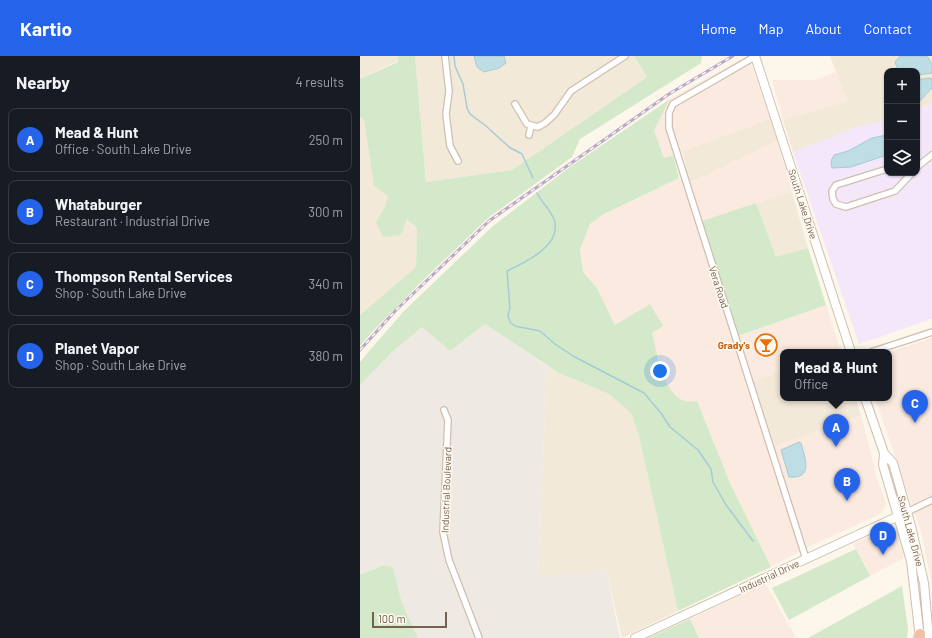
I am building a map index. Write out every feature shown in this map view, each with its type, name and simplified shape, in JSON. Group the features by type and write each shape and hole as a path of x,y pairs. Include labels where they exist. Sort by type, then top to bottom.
{"main road":[{"name":"South Lake Drive","path":"755,56 850,349"},
{"name":"South Lake Drive","path":"866,401 884,453 883,465 902,514 911,561 922,637"},
{"name":"Industrial Drive","path":"635,638 902,514"}],"street":[{"path":"445,56 449,91 446,114 450,146 458,160"},
{"path":"515,104 523,121 531,126 538,126 552,117 574,88 624,56"},
{"name":"Vera Road","path":"755,56 673,104 669,113 669,128 806,559"},
{"path":"529,135 531,126"},
{"path":"920,158 932,155"},
{"path":"920,165 932,155"},
{"path":"884,170 836,185 832,191 834,202 838,205 846,207 892,192 909,176"},
{"path":"880,349 932,332"},
{"name":"Industrial Boulevard","path":"444,410 448,420 443,532 450,560 479,638"},
{"path":"902,514 932,500"}],"shaded area":[{"path":"360,56 398,56 398,61 360,79"},
{"path":"415,56 634,56 647,77 512,170 426,182"},
{"path":"747,56 752,66 770,119 664,158 654,130 670,99"},
{"path":"830,56 932,56 932,104 920,108 920,68 884,68 884,120 857,127 793,152 783,120 847,101"},
{"path":"836,72 847,101 783,120 772,80 816,80"},
{"path":"932,104 932,319 859,344 793,152 857,127 884,120 884,176 920,176 920,108"},
{"path":"360,117 364,120 374,185 388,196 384,208 376,222 407,219 417,228 416,267 360,315"},
{"path":"770,119 777,141 690,183 682,151"},
{"path":"777,141 792,192 702,221 739,336 826,305 840,349 780,349 780,372 753,381 775,446 861,416 875,469 874,470 886,504 880,514 806,548 771,567 730,483 697,401 689,403 677,399 665,382 652,333 663,326 650,304 615,325 597,288 583,272 580,249 590,224 604,214 679,178 690,183"},
{"path":"792,192 808,248 776,258 756,203"},
{"path":"485,324 547,366 538,576 606,570 620,638 418,638 402,603 393,568 360,575 360,385 392,352 422,327 450,351"},
{"path":"932,338 932,585 921,531 876,401 892,401 892,351"},
{"path":"547,366 557,372 609,394 631,413 639,436 678,611 622,638 606,570 538,577"},
{"path":"780,372 780,401 857,401 861,416 775,446 753,381"},
{"path":"887,529 892,529 897,533 904,558 870,576 853,544"},
{"path":"765,583 795,636 792,638 699,638 690,619"}],"green space":[{"path":"398,56 415,56 426,182 512,170 647,77 634,56 702,56 701,63 580,139 572,157 488,218 418,285 360,346 360,315 416,267 417,228 407,219 401,235 383,237 376,222 384,208 388,196 374,186 364,120 360,117 360,79 398,62"},
{"path":"670,99 654,130 664,158 673,155 679,178 604,214 590,224 580,249 583,272 597,288 615,325 650,304 663,326 652,333 660,366 670,389 677,397 686,401 697,401 730,483 771,567 678,611 639,436 631,413 609,394 557,372 485,324 450,351 422,327 392,352 360,385 360,362 370,350 404,311 493,226 570,167"},
{"path":"756,203 776,257 808,248 826,305 738,336 702,221"},
{"path":"856,549 870,576 789,620 772,588"},
{"path":"384,565 393,568 402,603 418,638 360,638 360,575"},
{"path":"902,586 908,629 907,638 808,638"},
{"path":"690,619 699,638 648,638"}],"water":[{"path":"474,56 504,56 506,63 499,68 484,72 477,67"},
{"path":"900,56 927,56 932,64 932,73 920,75 920,68 898,68 895,62"},
{"path":"932,79 932,88 920,101 920,80"},
{"path":"884,136 884,156 851,167 832,168 831,161 834,155 848,151 872,138"},
{"path":"799,442 801,443 806,461 805,471 802,475 797,477 789,477 781,450"}],"waterway":[{"path":"454,56 455,66 463,84 467,108 470,114 509,147 522,154 533,178"},
{"path":"537,193 552,215 555,228 553,237 548,245 524,263 507,271 510,308 508,315 510,322 515,326 540,331 555,344 573,356 644,393 661,413 670,427 698,450 711,469 713,482 726,505 753,541"}],"railway":[{"path":"360,350 396,310 489,221 669,94 733,56"}],"place":[{"name":"Grady's","path":"766,345"},
{"name":"Thompson Rental Services","path":"915,423"},
{"name":"Mead & Hunt","path":"836,447"},
{"name":"Whataburger","path":"847,501"},
{"name":"Planet Vapor","path":"883,555"}]}
